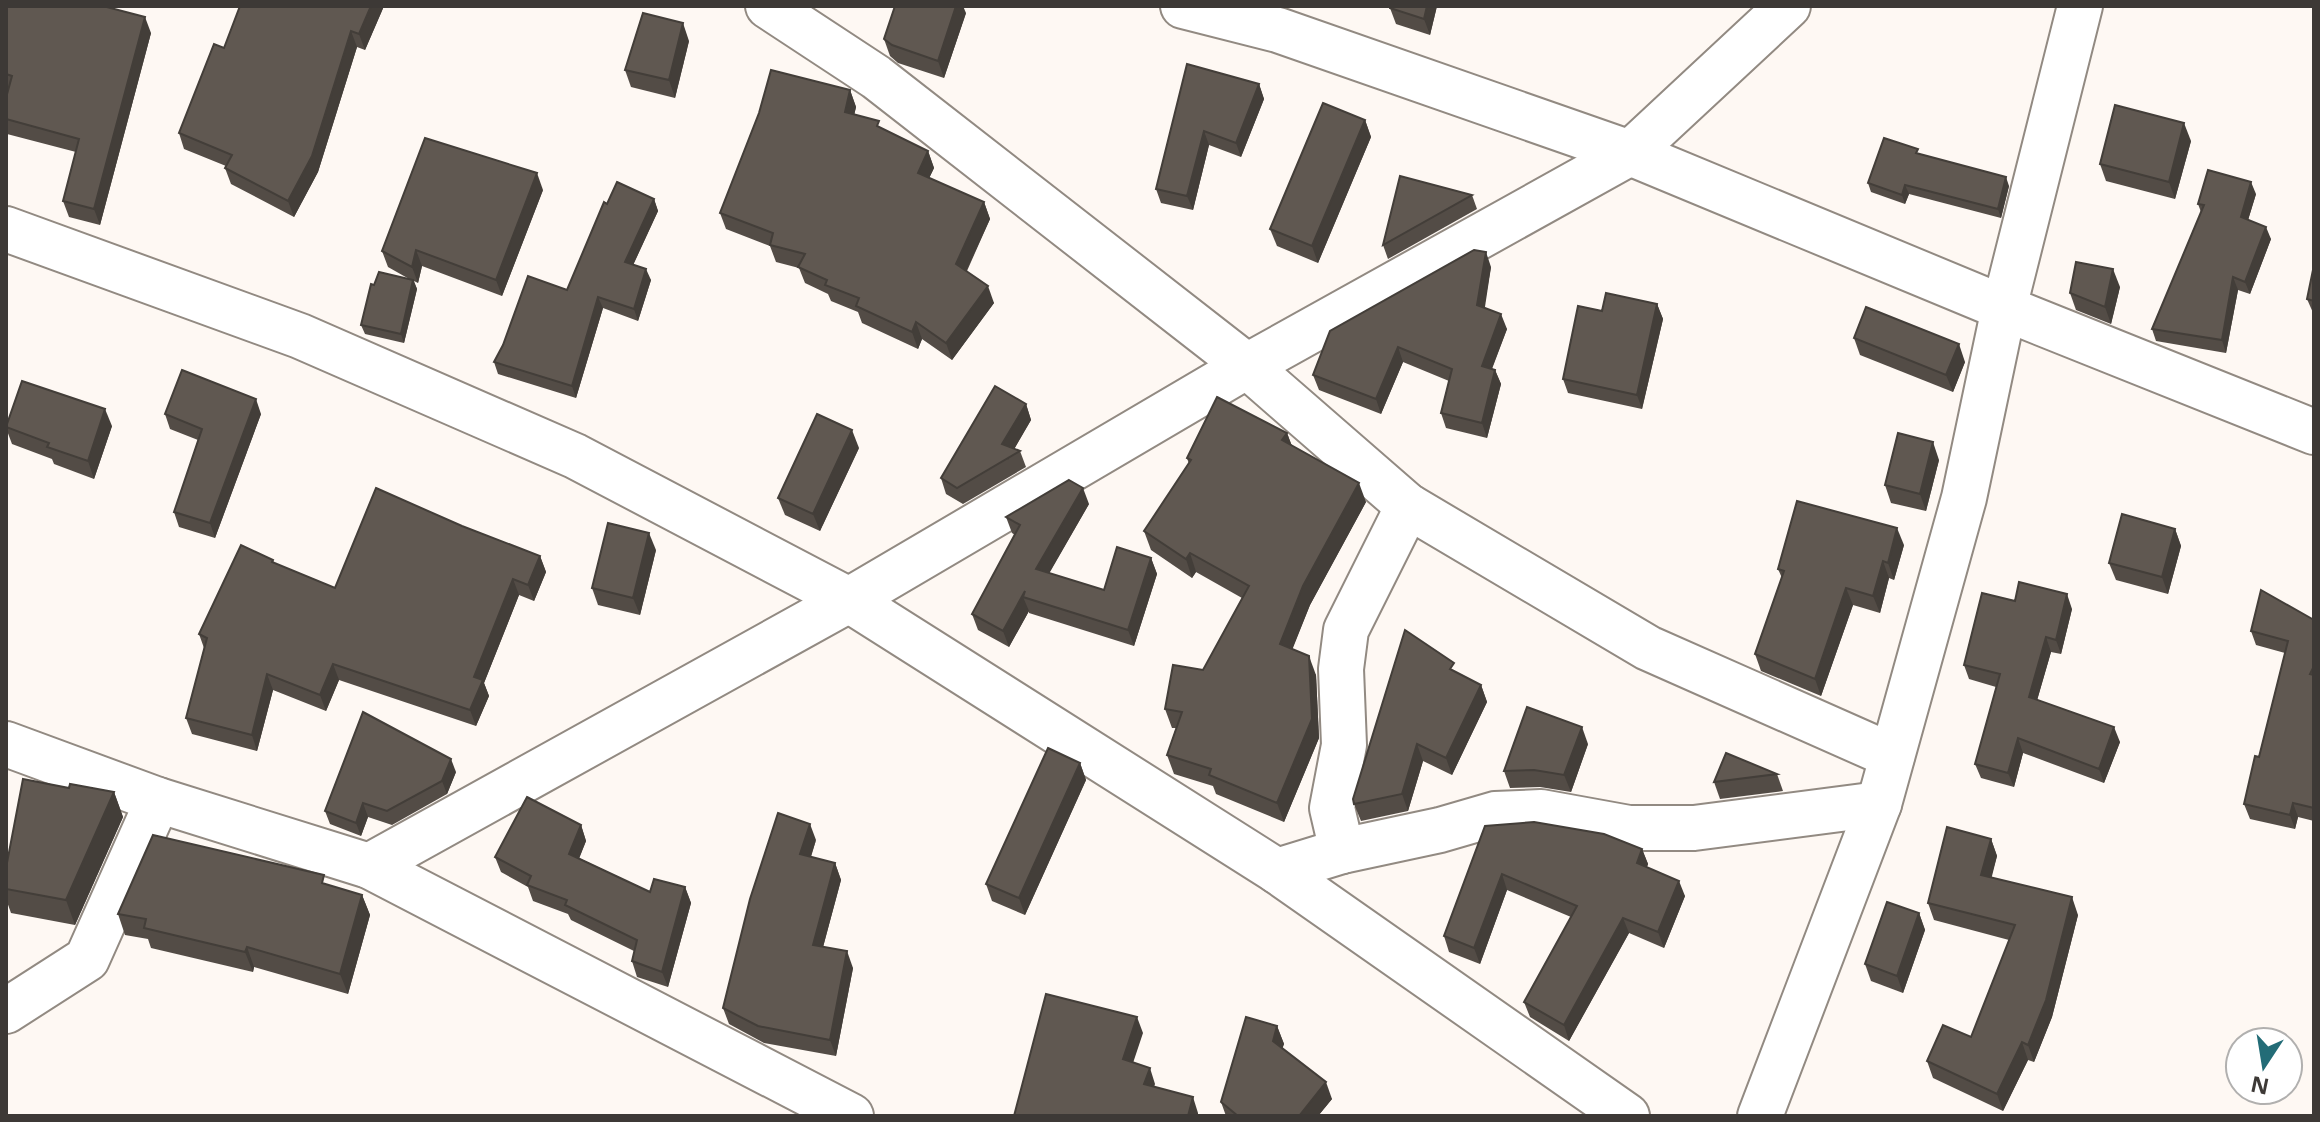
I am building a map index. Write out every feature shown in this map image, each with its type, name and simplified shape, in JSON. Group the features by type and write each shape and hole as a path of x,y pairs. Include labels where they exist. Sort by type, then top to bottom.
{"street":[{"path":"768,6 876,77 1247,366 1408,506 1648,648 1892,756"},
{"path":"1183,6 1278,30 1630,153 2314,432"},
{"path":"369,866 849,600 1247,366 1630,153 1788,6"},
{"path":"1760,1116 1879,804 1964,498 2004,308 2080,6"},
{"path":"6,229 300,336 575,456 849,600 1277,871 1627,1116"},
{"path":"1342,851 1332,808 1344,745 1341,669 1346,630 1408,506"},
{"path":"6,744 158,800 369,866 851,1116"},
{"path":"6,1011 87,959 158,800"},
{"path":"1277,871 1342,851 1440,830 1495,814 1541,812 1629,828 1694,828 1879,804"}],"building":[{"path":"6,6 103,6 145,17 94,209 63,201 79,139 6,119 6,98 12,76 6,74"},
{"path":"240,6 371,6 359,34 351,31 312,156 288,201 225,168 232,155 179,133 214,44 224,48"},
{"path":"895,6 956,6 938,61 892,45 884,39"},
{"path":"1390,6 1427,6 1424,19"},
{"path":"643,13 683,23 669,80 625,70"},
{"path":"1187,64 1259,84 1236,143 1204,131 1187,196 1156,189"},
{"path":"771,70 850,90 845,112 879,121 877,126 928,151 918,173 984,202 956,264 988,286 946,343 916,322 912,332 856,306 859,298 825,285 827,280 798,267 805,254 770,245 773,233 720,213 759,113"},
{"path":"1323,103 1365,120 1312,246 1270,229"},
{"path":"2115,105 2184,123 2169,182 2100,164"},
{"path":"425,138 537,173 496,280 416,250 412,267 382,251"},
{"path":"1884,138 1918,149 1916,153 2006,177 1998,209 1905,185 1902,195 1868,183"},
{"path":"2208,170 2251,182 2241,217 2266,227 2245,282 2233,277 2222,340 2152,329 2204,205 2198,204"},
{"path":"1400,176 1472,195 1383,245"},
{"path":"617,182 654,199 625,262 646,269 634,309 598,297 572,386 494,362 528,276 567,290 604,202 607,204"},
{"path":"1474,250 1486,252 1477,305 1501,314 1482,366 1495,370 1482,423 1441,413 1452,369 1398,347 1376,399 1313,375 1330,331"},
{"path":"2076,262 2113,269 2105,307 2070,293"},
{"path":"2314,265 2314,301 2307,299"},
{"path":"379,272 413,280 401,334 361,325 371,284 374,285"},
{"path":"1606,293 1657,304 1637,395 1563,379 1578,306 1602,311"},
{"path":"1866,307 1959,344 1946,375 1854,338"},
{"path":"182,370 256,399 210,523 174,512 202,429 165,414"},
{"path":"22,381 105,409 88,461 47,447 49,443 6,427"},
{"path":"995,386 1026,404 1002,444 1020,451 957,488 941,478"},
{"path":"1217,397 1287,433 1282,440 1359,483 1303,586 1280,644 1309,656 1312,719 1277,803 1209,775 1211,769 1167,755 1182,712 1165,709 1173,665 1203,670 1249,586 1190,553 1186,559 1144,531 1191,460 1187,458"},
{"path":"817,414 852,430 813,514 778,498"},
{"path":"1898,433 1933,442 1920,494 1885,485"},
{"path":"1069,480 1083,488 1036,569 1104,590 1117,547 1151,558 1128,630 1023,597 1025,591 1003,631 972,614 1020,525 1006,517"},
{"path":"376,488 540,556 528,585 513,579 474,677 483,680 470,710 333,664 320,695 267,674 252,735 186,718 207,638 199,634 241,545 272,562 335,588"},
{"path":"1797,501 1897,528 1888,563 1883,561 1873,596 1846,588 1815,679 1755,654 1784,571 1778,569"},
{"path":"2122,514 2175,529 2162,577 2109,563"},
{"path":"608,523 649,533 633,598 592,588"},
{"path":"2019,582 2067,594 2056,640 2046,637 2029,697 2114,727 2099,769 2018,738 2008,773 1975,764 2000,674 1964,665 1982,593 2015,601"},
{"path":"2261,590 2314,620 2314,666 2310,674 2314,675 2314,808 2293,803 2290,815 2244,804 2288,641 2251,631"},
{"path":"1405,630 1454,663 1450,669 1481,685 1446,758 1417,744 1402,794 1354,804 1353,799"},
{"path":"1527,707 1582,727 1564,775 1534,770 1504,771"},
{"path":"363,712 451,759 442,781 387,811 363,803 356,823 325,811"},
{"path":"1048,748 1080,763 1019,898 986,884"},
{"path":"1726,753 1777,774 1714,782"},
{"path":"23,779 69,788 70,784 114,792 66,900 6,889 6,868"},
{"path":"527,797 581,825 569,854 650,892 654,879 685,887 662,972 632,961 637,940 565,905 567,900 527,885 531,876 495,857"},
{"path":"778,813 810,824 800,854 835,863 813,945 847,951 830,1040 758,1026 723,1008 750,899"},
{"path":"1534,822 1604,834 1642,849 1637,863 1679,881 1658,932 1623,918 1564,1025 1524,1002 1577,906 1502,874 1474,948 1444,936 1485,826"},
{"path":"1947,827 1991,839 1981,875 2072,897 2046,1000 2028,1045 2022,1042 1997,1094 1927,1061 1943,1025 1971,1037 2015,925 1928,903"},
{"path":"153,835 324,875 322,883 362,895 340,974 247,947 245,952 144,928 146,919 118,914"},
{"path":"1887,902 1919,913 1897,976 1865,964"},
{"path":"1046,994 1137,1017 1123,1059 1150,1068 1144,1084 1193,1097 1188,1116 1014,1116"},
{"path":"1246,1017 1277,1026 1273,1041 1326,1082 1299,1116 1238,1116 1221,1102"}]}
